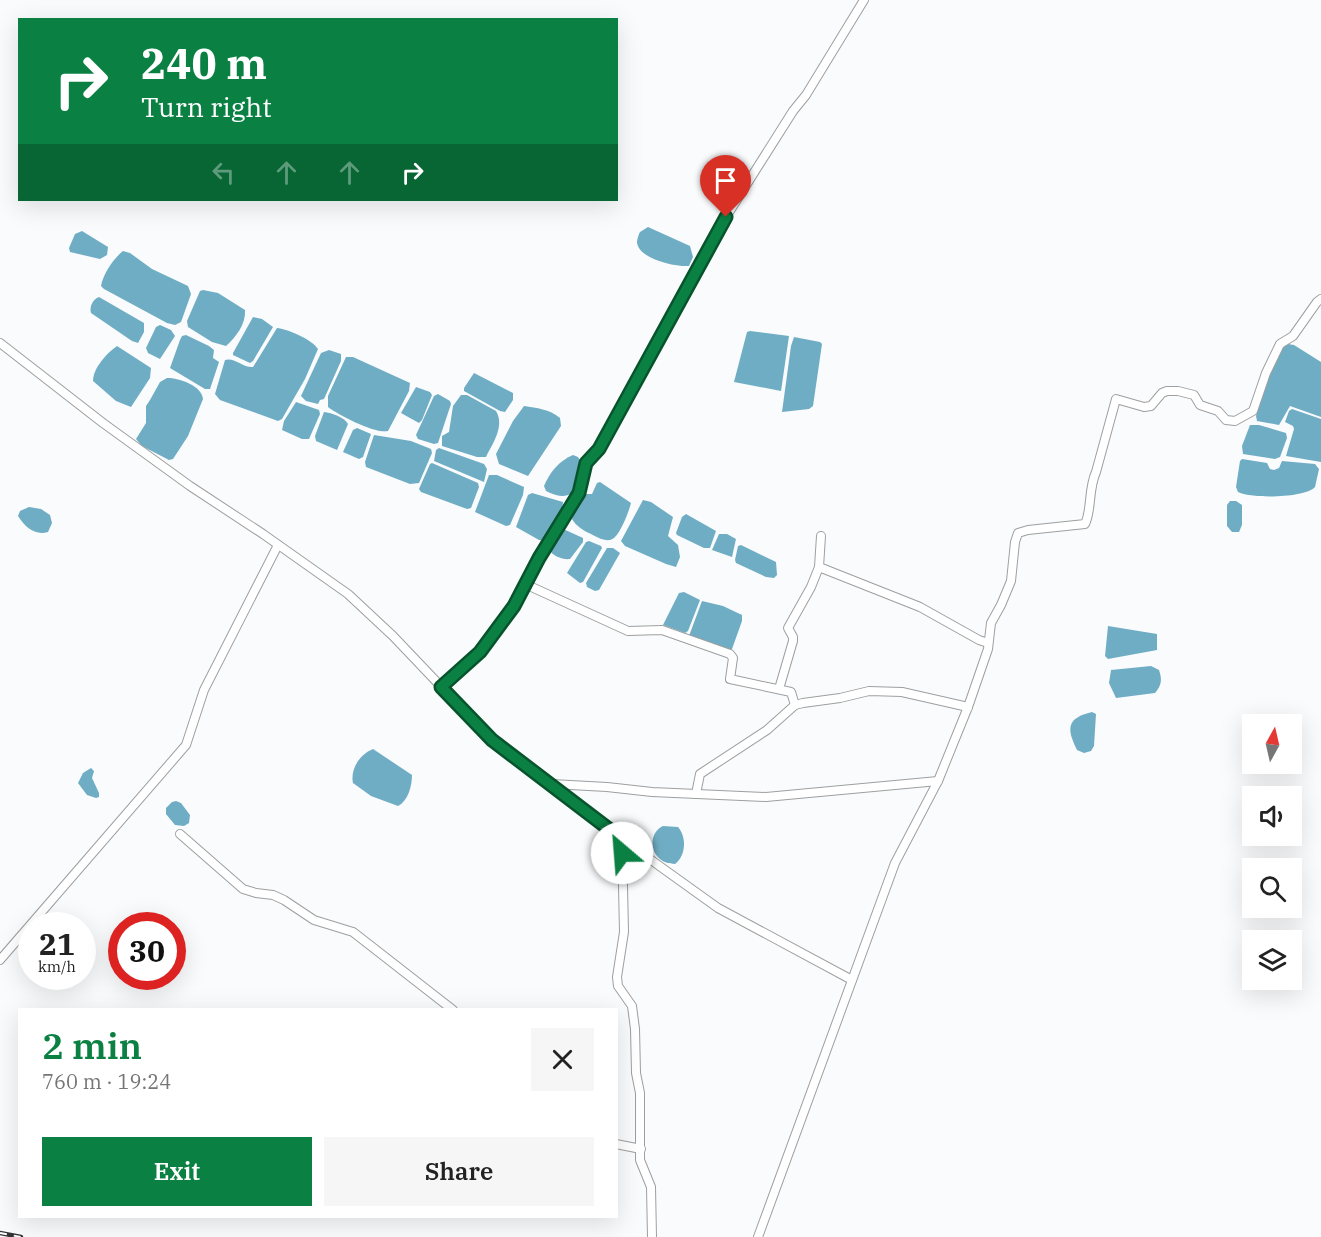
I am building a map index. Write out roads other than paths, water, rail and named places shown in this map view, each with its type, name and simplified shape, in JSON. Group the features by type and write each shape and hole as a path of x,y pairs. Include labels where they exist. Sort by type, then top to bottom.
{"street":[{"path":"441,687 480,652 514,606 579,493 586,463 599,449 726,217 793,111 806,95 864,0"},
{"path":"758,1237 895,863 938,781 980,677 991,622 1002,604 1011,581 1018,534 1028,530 1084,524 1087,519 1091,483 1116,399 1144,407 1151,406 1162,393 1178,391 1194,396 1200,405 1218,411 1226,420 1235,421 1247,416 1253,411 1266,373 1280,344 1293,336 1317,302 1321,300"},
{"path":"0,344 171,472 348,594 393,636 492,740 622,839 718,908 852,980"},
{"path":"779,689 793,640 788,628 811,587 819,567 821,537"},
{"path":"0,960 186,745 204,690 278,544"},
{"path":"819,567 920,607 988,643"},
{"path":"525,584 628,630 662,630 729,654 734,658 730,679 791,692 795,705"},
{"path":"696,794 700,774 767,730 795,705 869,691 902,692 968,707"},
{"path":"552,784 696,794 766,796 938,781"},
{"path":"180,834 243,890 273,895 314,920 353,932 450,1008"},
{"path":"622,839 624,932 617,977 618,986 632,1006 636,1073 640,1093 640,1160 651,1187 652,1237"},
{"path":"618,1144 641,1149"}],"water":[{"path":"648,227 690,246 693,257 689,266 658,261 644,253 637,241 640,232"},
{"path":"82,231 108,247 107,255 100,259 70,252 69,248 75,234"},
{"path":"123,251 130,253 152,269 188,286 191,294 181,322 175,325 167,323 101,286 109,267"},
{"path":"200,291 218,293 245,310 240,330 226,346 212,342 188,327 187,321"},
{"path":"99,297 144,323 144,332 138,343 91,313 92,304"},
{"path":"253,317 262,319 273,327 250,363 233,353"},
{"path":"160,325 171,330 175,336 160,359 148,353 146,348 156,327"},
{"path":"277,328 299,335 318,349 305,379 282,419 278,421 220,400 215,394 225,360 229,359 253,367"},
{"path":"747,332 789,336 781,391 734,382"},
{"path":"186,335 214,350 213,358 219,362 210,389 205,389 170,368 180,340"},
{"path":"794,337 822,344 813,406 809,409 782,412 791,346"},
{"path":"1288,344 1294,345 1321,362 1321,417 1290,406 1279,425 1257,421 1256,416 1272,366 1282,349"},
{"path":"117,346 151,368 150,378 131,407 116,401 93,381 95,371 101,361"},
{"path":"329,350 341,354 341,361 324,399 318,404 306,401 301,396 321,353"},
{"path":"346,357 353,357 410,383 409,391 388,431 366,427 328,407 328,396"},
{"path":"474,373 513,393 513,400 505,412 464,391"},
{"path":"167,378 178,379 190,384 199,390 203,399 188,436 173,459 169,460 142,446 136,439 146,423 146,406 160,382"},
{"path":"416,387 432,395 419,423 401,413"},
{"path":"438,394 451,404 438,443 434,444 418,439 416,435 434,396"},
{"path":"461,395 467,395 496,411 499,428 486,457 477,457 442,446 442,436 449,432 453,406"},
{"path":"296,402 319,410 320,414 309,439 302,439 282,430 284,421"},
{"path":"524,406 552,413 560,418 561,426 528,476 499,464 496,454 513,421"},
{"path":"1292,409 1321,419 1321,462 1286,456 1294,429 1285,422"},
{"path":"324,412 344,419 348,424 337,450 316,441 315,436"},
{"path":"1250,425 1259,425 1286,433 1287,438 1280,457 1275,459 1243,454 1242,446"},
{"path":"357,428 371,434 363,457 359,459 343,452 353,430"},
{"path":"374,435 411,441 431,449 432,453 419,483 410,484 366,467 365,462"},
{"path":"439,448 484,464 487,469 484,482 434,461 436,450"},
{"path":"573,455 581,462 579,479 573,492 563,496 546,491 544,486 552,472 559,464"},
{"path":"1242,459 1267,463 1270,469 1274,470 1279,468 1282,461 1315,464 1319,469 1315,487 1301,493 1278,496 1255,496 1238,492 1236,487"},
{"path":"432,463 478,483 479,487 471,508 467,509 421,492 419,489"},
{"path":"489,475 497,475 524,487 523,495 510,525 506,526 475,512"},
{"path":"600,482 631,503 620,530 610,540 586,531 572,519 582,494 592,494 597,483"},
{"path":"532,493 563,502 562,512 545,541 516,527 528,495"},
{"path":"643,500 651,502 673,517 668,536 678,545 680,557 676,567 625,546 621,541"},
{"path":"1230,501 1236,501 1242,505 1242,525 1239,532 1232,532 1227,526 1227,505"},
{"path":"29,507 41,509 50,515 52,523 48,532 35,532 21,520 18,516 20,511"},
{"path":"686,514 716,531 710,548 704,548 677,535 682,517"},
{"path":"561,528 583,538 583,542 570,559 558,557 549,549"},
{"path":"719,534 727,534 736,539 732,557 712,550"},
{"path":"589,541 602,548 583,582 580,583 567,573 586,542"},
{"path":"741,545 776,562 777,575 774,578 766,577 736,563 738,546"},
{"path":"607,548 613,548 620,553 599,590 595,591 587,587 586,583"},
{"path":"684,592 700,600 688,631 685,633 663,625 679,593"},
{"path":"702,601 723,606 742,615 732,649 689,636"},
{"path":"1108,626 1157,634 1157,650 1108,659 1105,656"},
{"path":"1151,666 1159,670 1161,676 1160,685 1155,693 1116,698 1109,683 1111,670"},
{"path":"1092,712 1096,714 1094,746 1091,751 1084,753 1077,750 1070,730 1073,721"},
{"path":"373,749 412,775 409,793 398,806 371,796 353,783 353,772 357,763 364,754"},
{"path":"91,768 94,771 92,778 99,793 99,797 96,798 87,795 78,783 83,773"},
{"path":"176,801 181,803 190,815 189,823 184,826 175,825 166,814 166,808"},
{"path":"663,826 678,827 683,836 683,851 679,861 675,864 662,860 654,851 653,837"}],"railway":[{"path":"0,1233 21,1237"}]}
